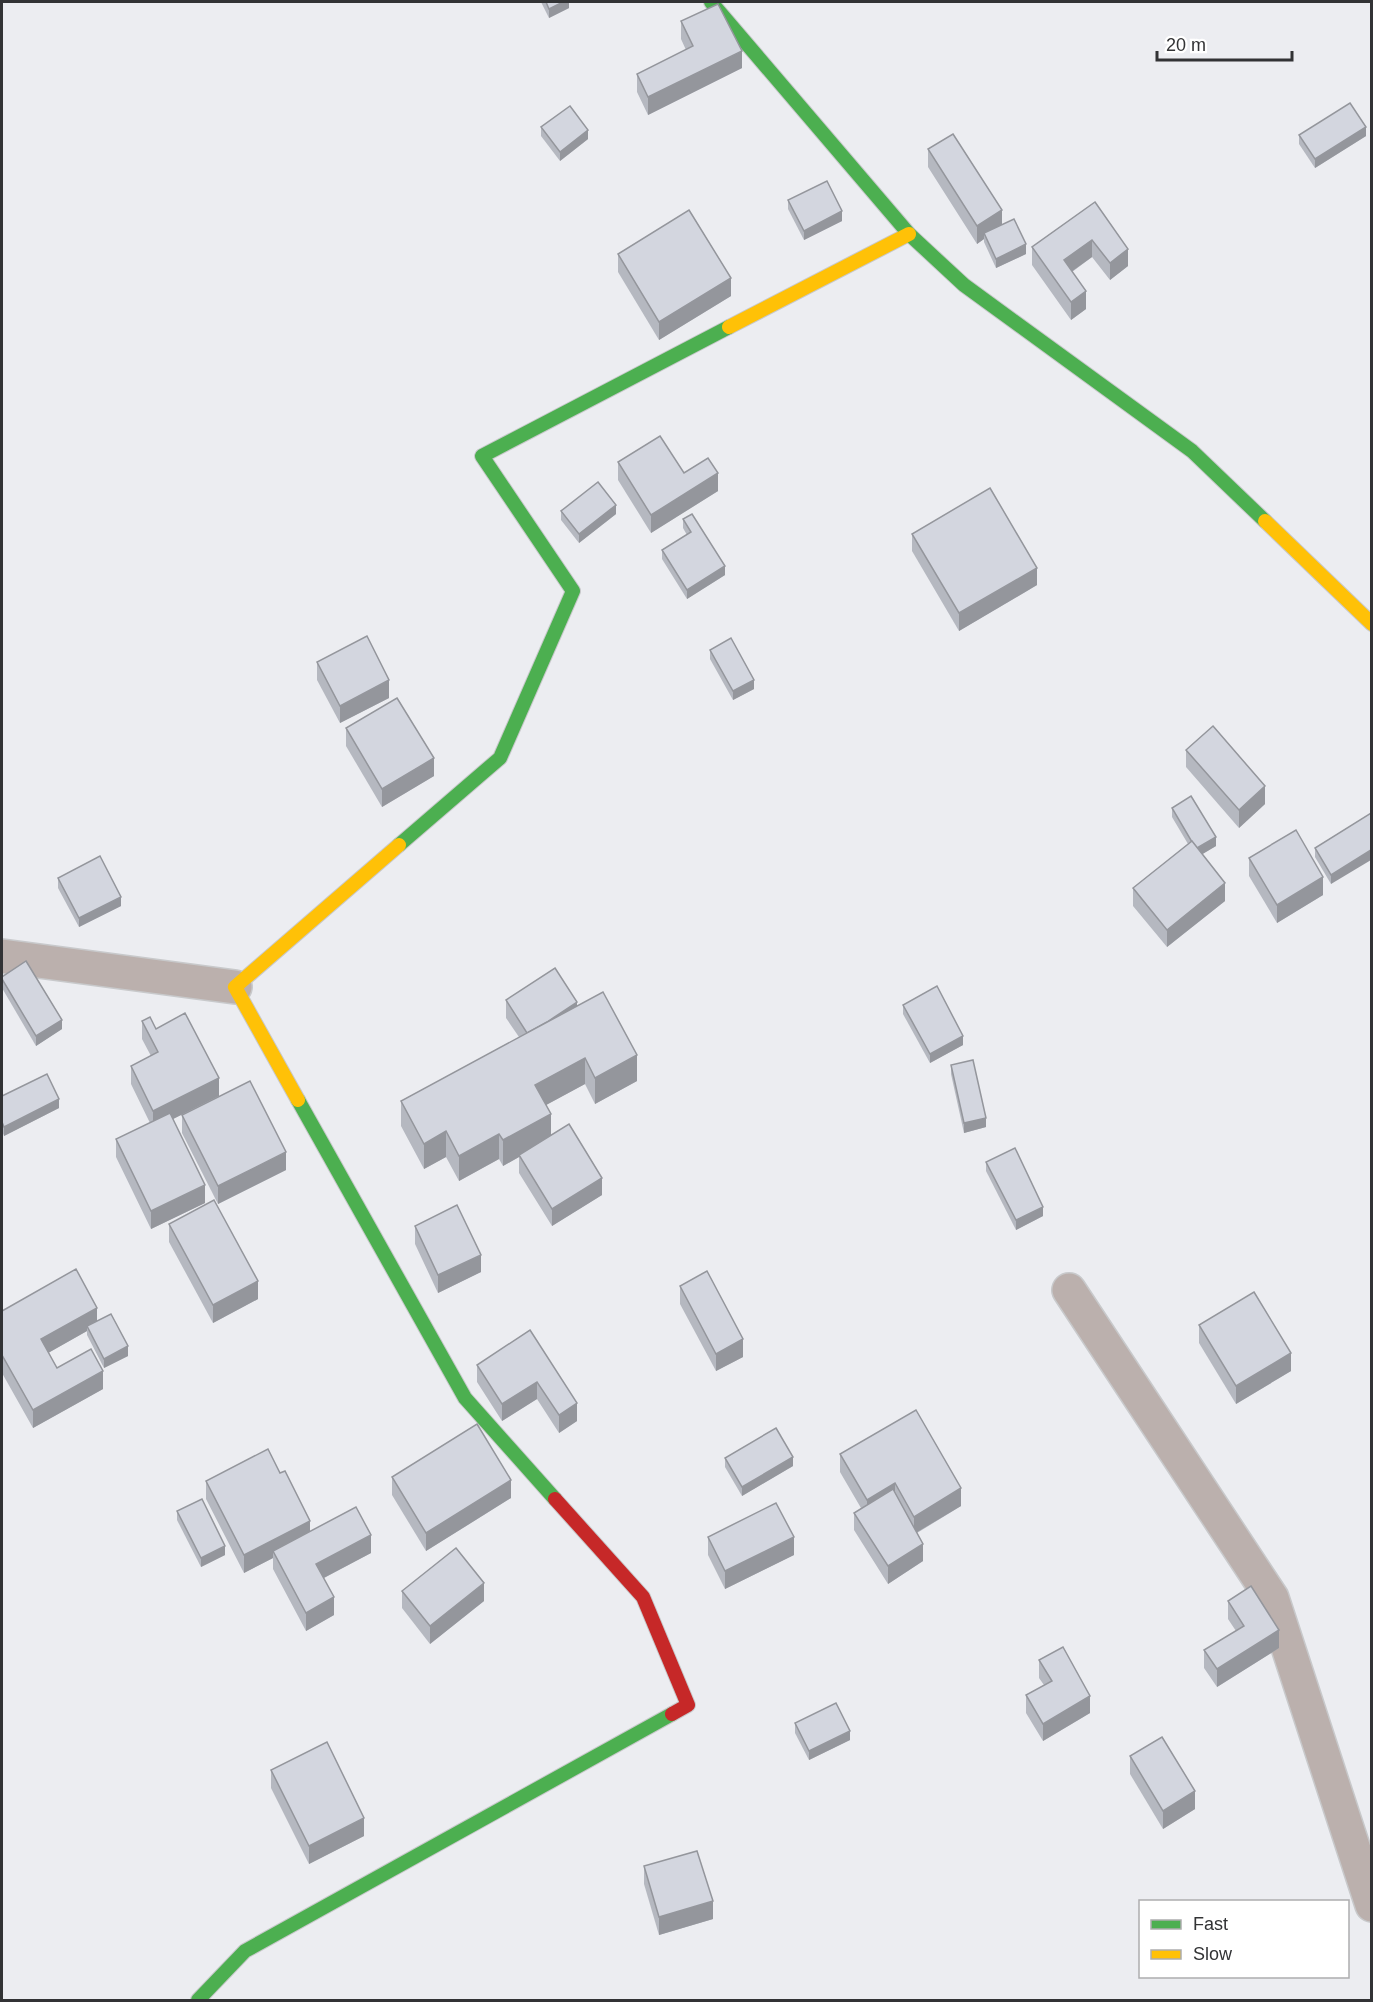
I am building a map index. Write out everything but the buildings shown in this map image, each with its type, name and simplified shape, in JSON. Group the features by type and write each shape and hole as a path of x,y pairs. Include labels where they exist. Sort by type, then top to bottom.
{"street":[{"path":"711,2 909,234 964,285 1192,451 1371,624"},
{"path":"2,956 235,987 500,758 573,591 482,456 909,234"},
{"path":"198,2001 245,1951 687,1705 643,1597 465,1398 235,987"},
{"path":"1069,1290 1272,1598 1371,1905"}],"traffic: fast":[{"path":"711,2 909,234 964,285 1192,451 1265,521"},
{"path":"399,845 500,758 573,591 482,456 729,327"},
{"path":"298,1100 465,1398 555,1499"},
{"path":"198,2000 245,1951 672,1714"}],"traffic: slow":[{"path":"729,327 909,234"},
{"path":"1265,521 1372,624"},
{"path":"298,1100 235,987 399,845"}],"traffic: jam":[{"path":"555,1499 643,1597 688,1705 672,1714"}]}
